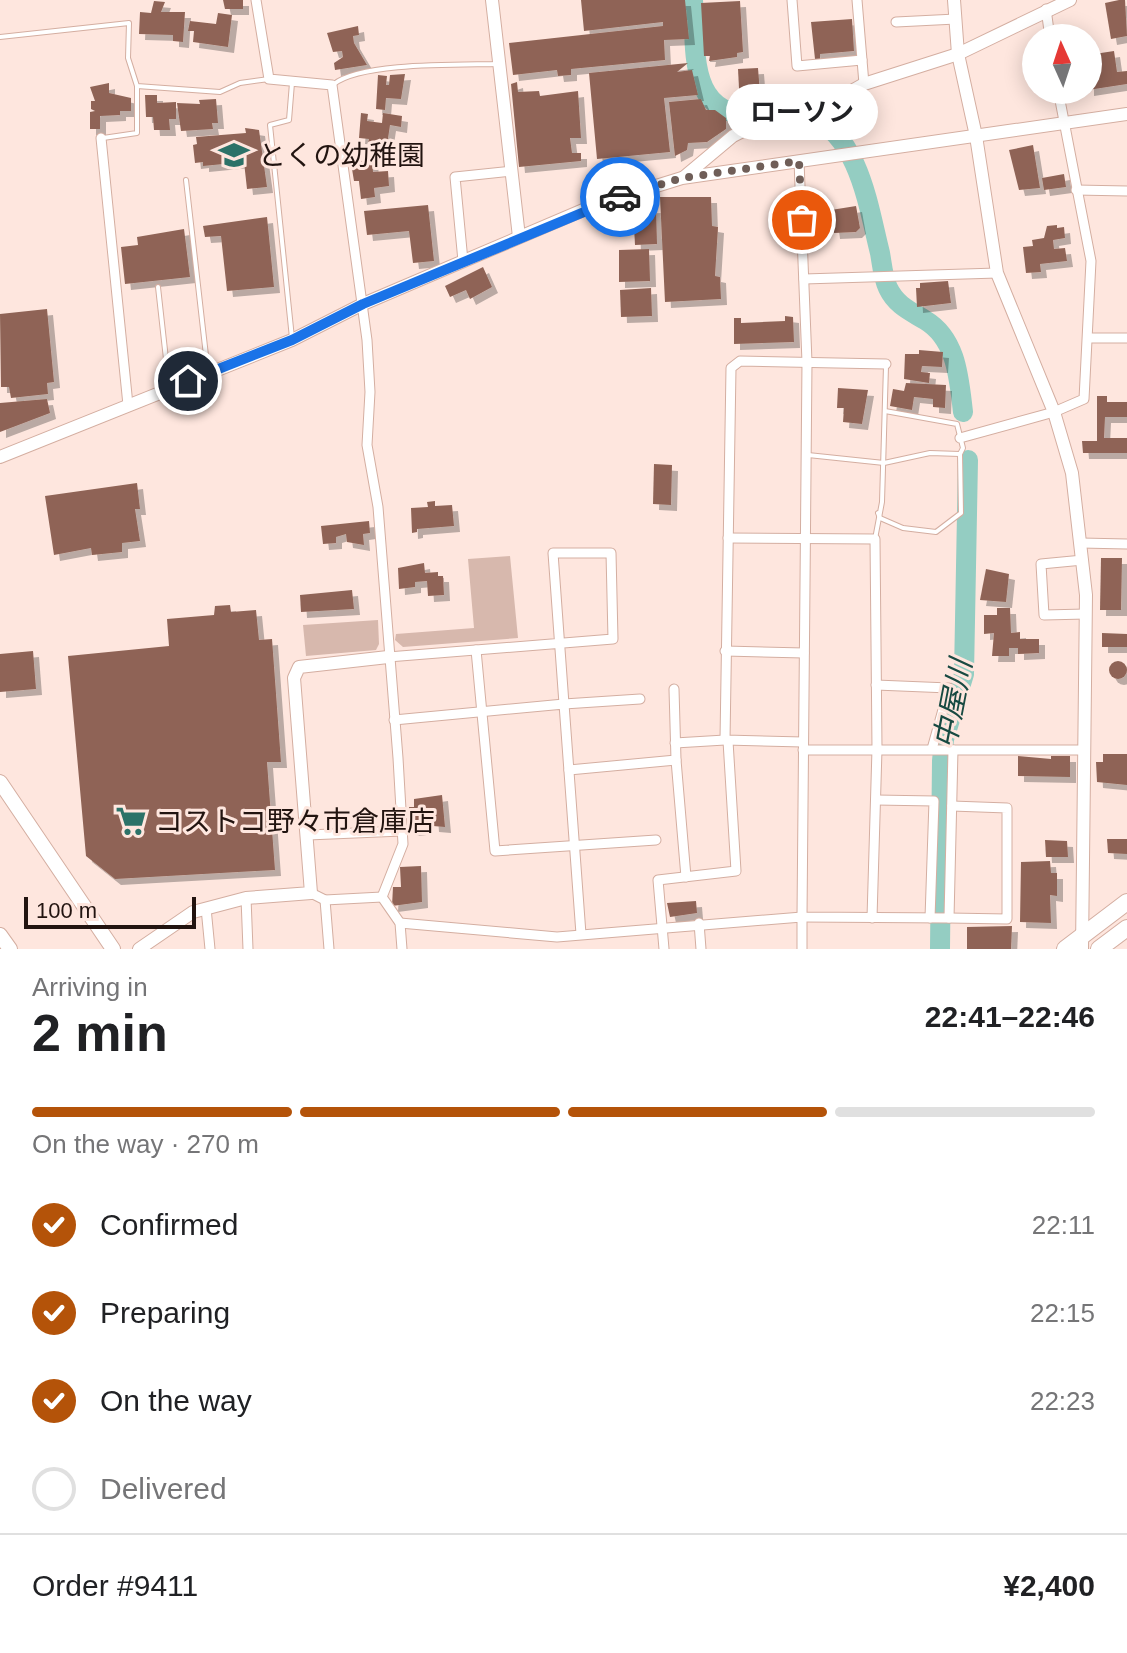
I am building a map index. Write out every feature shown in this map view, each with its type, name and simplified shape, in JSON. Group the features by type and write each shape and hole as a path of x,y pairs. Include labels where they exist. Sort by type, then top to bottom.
{"highway":[{"path":"1065,949 1083,941 1127,902"},
{"path":"1099,949 1127,928"}],"main road":[{"path":"0,782 113,949"},
{"path":"0,935 10,949"}],"street":[{"path":"256,0 269,79 332,85 363,304 370,392 367,445 378,507 403,844 382,897"},
{"path":"492,0 519,237"},
{"path":"792,0 797,66 862,60"},
{"path":"857,0 864,84"},
{"path":"954,0 958,54 976,136 997,273 1054,412 1072,473 1086,614 1083,941"},
{"path":"682,178 733,136 782,111 841,97 864,84 958,54 1070,0"},
{"path":"1046,9 1048,24"},
{"path":"896,22 956,19"},
{"path":"960,438 1054,412 1084,399 1091,261 1060,104"},
{"path":"0,457 292,340 363,304 595,205 682,178 1127,114"},
{"path":"101,138 128,405"},
{"path":"799,161 807,362 802,949"},
{"path":"463,261 455,177 512,171"},
{"path":"1076,190 1127,191"},
{"path":"804,279 997,273"},
{"path":"1088,338 1127,338"},
{"path":"664,949 658,880 736,871 726,740 725,651 731,368 740,361 886,364"},
{"path":"728,538 875,539 877,749 872,918"},
{"path":"1081,543 1127,544"},
{"path":"311,893 294,678 299,667 388,657 559,643 613,639 611,553 553,553 559,643 581,934"},
{"path":"1083,560 1041,564 1044,615 1086,614"},
{"path":"476,650 495,851 656,840"},
{"path":"725,651 804,653"},
{"path":"876,685 949,688 943,750 952,806 939,918"},
{"path":"674,689 676,760 686,877"},
{"path":"394,720 640,699"},
{"path":"675,743 726,740 877,749 1084,750"},
{"path":"569,770 676,760"},
{"path":"876,800 934,801 939,918"},
{"path":"400,923 557,937 699,923 802,917 1007,919 1007,808 952,806"},
{"path":"308,835 402,831"},
{"path":"139,949 193,912 246,898 311,893 325,900 382,897"},
{"path":"382,897 400,923 402,949"},
{"path":"246,898 248,949"},
{"path":"325,900 329,949"},
{"path":"206,908 210,949"},
{"path":"699,923 701,949"},
{"path":"557,937 558,949"}],"lane":[{"path":"0,37 129,23 128,58 137,86 137,133 101,138"},
{"path":"332,85 346,74 499,64"},
{"path":"137,86 220,92 240,83 269,79"},
{"path":"292,81 289,120 270,125 292,340"},
{"path":"186,180 208,373"},
{"path":"158,287 169,389"},
{"path":"875,539 882,502 886,364"},
{"path":"878,513 880,518 903,528 936,532 961,513 963,483 957,424 885,411"},
{"path":"805,454 884,463 930,453 960,454"}],"shaded area":[{"path":"510,556 518,638 403,647 395,640 396,634 474,628 468,559"},
{"path":"378,620 379,644 376,650 306,656 303,625"}],"building":[{"path":"223,0 243,0 243,9 225,9"},
{"path":"581,0 685,0 689,39 664,40 665,60 571,69 571,75 558,76 557,70 513,75 509,43 663,26 663,22 584,31"},
{"path":"1125,0 1127,36 1111,39 1105,3"},
{"path":"154,1 165,2 161,12 185,12 183,42 173,41 173,35 139,34 140,12 151,13"},
{"path":"740,1 743,52 737,53 737,57 709,61 710,56 704,56 701,3"},
{"path":"218,13 232,15 228,47 193,42 194,31 188,31 190,21 216,24"},
{"path":"852,19 854,51 820,54 820,59 815,59 811,22"},
{"path":"358,26 359,35 353,36 354,43 367,65 335,70 334,63 343,57 342,51 333,52 327,33"},
{"path":"1114,51 1117,72 1127,71 1127,84 1102,88 1102,53"},
{"path":"688,63 677,72 692,70 698,95 664,98 670,152 597,159 589,73"},
{"path":"758,68 761,107 740,107 738,69"},
{"path":"405,74 401,99 386,98 385,110 376,109 378,75 387,76 386,85 389,85 390,75"},
{"path":"517,82 518,92 539,91 540,96 578,91 581,138 570,138 572,153 581,153 581,161 519,167 511,84"},
{"path":"109,83 109,93 131,98 131,111 100,116 100,129 90,129 90,112 95,111 91,109 91,101 95,101 90,87"},
{"path":"145,95 157,95 157,103 176,102 176,119 169,119 170,130 154,130 153,117 146,117"},
{"path":"216,99 218,123 212,123 213,129 181,131 177,103 200,104 199,100"},
{"path":"701,99 706,110 715,110 726,118 726,129 707,142 688,143 687,150 675,156 669,102"},
{"path":"361,113 368,114 367,121 382,123 383,113 402,116 401,127 390,125 387,145 368,143 369,139 359,138"},
{"path":"245,128 259,130 267,187 247,189 244,162 203,166 203,162 195,163 193,145 197,144 196,137 246,133"},
{"path":"1033,145 1040,188 1019,190 1009,150"},
{"path":"372,158 373,172 388,171 389,186 374,188 375,197 361,199 359,181 354,181 352,169 359,168 358,160"},
{"path":"1064,174 1066,187 1044,190 1042,178"},
{"path":"660,197 711,197 712,226 718,227 715,276 720,277 721,299 665,302"},
{"path":"428,205 434,261 413,263 409,231 367,235 364,211"},
{"path":"856,206 860,228 856,232 834,233 831,210"},
{"path":"656,207 657,244 635,245 633,208"},
{"path":"267,217 274,287 227,291 221,236 205,237 203,226"},
{"path":"1057,225 1057,228 1064,227 1065,238 1053,240 1054,249 1065,248 1067,261 1040,264 1041,272 1026,273 1023,247 1033,246 1032,240 1044,238 1047,226"},
{"path":"184,229 190,277 125,284 121,247 138,245 137,237"},
{"path":"649,249 650,281 619,282 619,250"},
{"path":"483,267 492,287 470,299 466,290 450,297 445,286"},
{"path":"948,281 951,303 917,307 916,288 920,288 920,283"},
{"path":"651,288 652,316 621,317 620,290"},
{"path":"47,309 54,382 47,383 48,394 11,398 9,387 1,387 0,314"},
{"path":"785,316 793,317 794,342 734,344 734,318 741,318 741,323 785,321"},
{"path":"919,350 943,352 942,367 922,366 921,372 930,373 929,383 904,379 905,354 919,354"},
{"path":"906,383 946,385 945,408 933,407 933,399 914,397 912,410 890,406 893,389 904,391"},
{"path":"838,388 868,390 862,424 843,422 844,408 837,408"},
{"path":"1097,396 1107,396 1107,402 1127,402 1127,417 1105,417 1104,438 1127,438 1127,453 1083,453 1082,441 1097,441"},
{"path":"47,399 50,413 0,432 0,403"},
{"path":"654,464 672,465 671,505 653,504"},
{"path":"137,483 140,509 135,509 140,541 122,543 122,552 92,555 91,548 54,555 45,496"},
{"path":"435,501 435,506 452,505 454,526 417,529 412,533 411,508 428,507 427,502"},
{"path":"369,521 370,533 363,534 364,545 347,542 346,534 336,537 336,543 323,544 321,526"},
{"path":"1101,558 1122,558 1121,610 1100,610"},
{"path":"424,563 425,573 438,572 438,576 443,576 444,595 428,596 427,581 415,582 415,587 399,589 398,568"},
{"path":"986,569 1009,574 1006,602 980,600"},
{"path":"352,590 354,609 301,612 300,595"},
{"path":"230,605 231,612 256,610 259,640 272,639 281,762 267,762 275,870 115,879 86,856 68,656 169,646 167,619 214,615 215,606"},
{"path":"997,608 1010,608 1011,633 1020,632 1020,639 1039,639 1039,653 1018,654 1018,648 1009,648 1009,656 992,656 994,633 984,634 984,615 997,615"},
{"path":"1102,633 1127,634 1127,647 1102,647"},
{"path":"33,651 36,689 0,692 0,654"},
{"path":"1118,661 1127,670 1118,679 1109,670"},
{"path":"1103,754 1127,754 1127,785 1097,782 1096,762 1103,762"},
{"path":"1018,756 1051,759 1051,756 1070,756 1070,777 1018,776"},
{"path":"442,795 445,827 433,826 432,812 420,813 421,829 410,830 409,807 414,807 414,799"},
{"path":"1107,839 1127,839 1127,854 1108,853"},
{"path":"1045,840 1067,841 1068,857 1046,857"},
{"path":"1050,861 1051,873 1057,873 1057,896 1050,895 1051,923 1020,922 1021,862"},
{"path":"421,866 422,902 392,906 393,887 401,887 400,867"},
{"path":"696,901 697,913 670,917 667,903"},
{"path":"1012,926 1011,949 967,949 967,927"}],"waterway":[{"name":"中屋川","path":"693,0 696,61 707,94 719,106 736,113 759,115"},
{"name":"中屋川","path":"810,115 827,126 851,156 866,195 888,288 899,303 936,328 944,338 954,361 963,412"},
{"name":"中屋川","path":"940,949 942,761 944,739 964,674 968,460"}],"way so far":[{"path":"620,197 682,178 799,161 802,220"}],"place":[{"name":"とくの幼稚園","path":"234,155"},
{"name":"ローソン","path":"802,220"},
{"name":"コストコ野々市倉庫店","path":"131,821"}],"route":[{"path":"188,381 292,340 363,304 620,197"}]}
